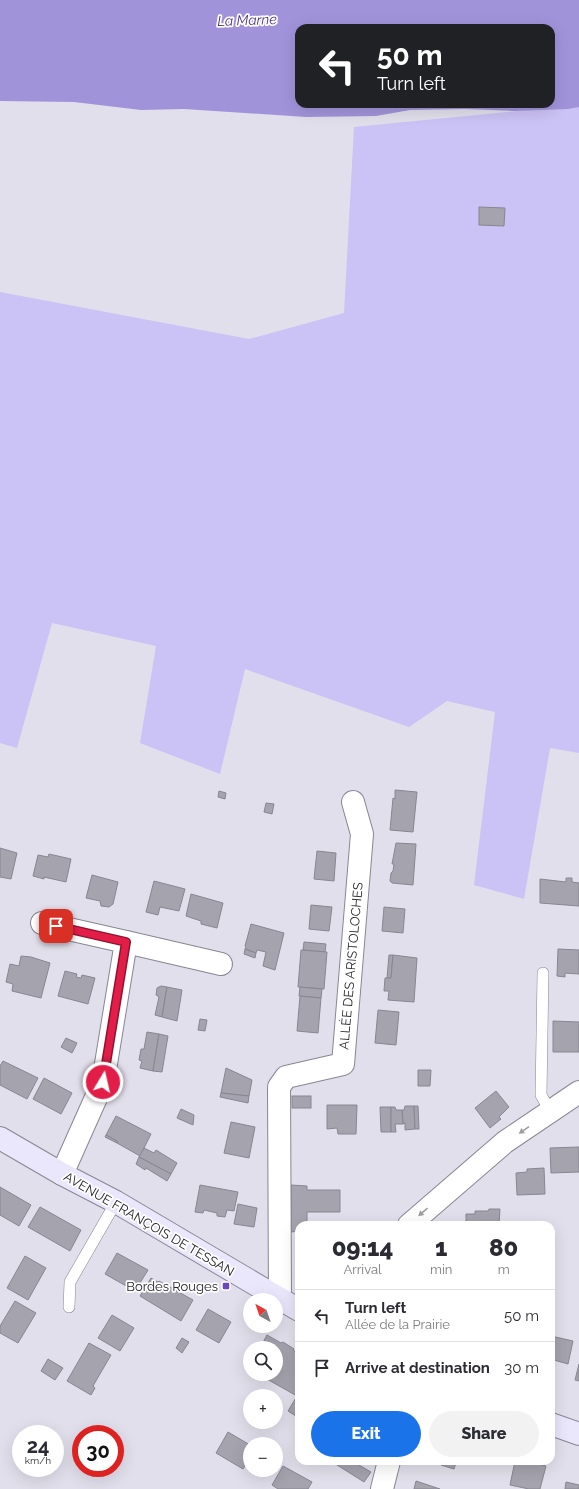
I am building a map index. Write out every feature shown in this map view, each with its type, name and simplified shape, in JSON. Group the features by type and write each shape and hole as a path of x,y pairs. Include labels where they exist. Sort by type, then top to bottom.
{"street":[{"name":"ALLÉE DES ARISTOLOCHES","path":"280,1293 279,1087 286,1077 343,1064 362,834 353,802"},
{"path":"42,923 221,964"},
{"path":"62,1174 103,1082 126,942"},
{"path":"414,1221 505,1142 579,1092"},
{"name":"AVENUE FRANÇOIS DE TESSAN","path":"0,1138 62,1174 116,1202 270,1293"},
{"name":"AVENUE FRANÇOIS DE TESSAN","path":"283,1301 295,1308"},
{"path":"555,1425 579,1434"},
{"path":"382,1489 388,1465"}],"lane":[{"path":"543,973 541,1095 550,1111"},
{"path":"69,1307 70,1282 116,1202"}],"shaded area":[{"path":"579,105 579,753 550,748 524,899 474,885 495,712 447,701 409,727 245,669 220,774 140,743 156,646 52,623 17,748 0,743 0,292 249,339 344,313 354,127"}],"water":[{"name":"La Marne","path":"0,0 579,0 579,107 568,109 514,111 465,109 410,110 376,116 306,117 184,109 141,110 74,102 0,101"}],"building":[{"path":"479,207 505,208 504,226 479,225"},
{"path":"395,790 417,792 413,832 390,830"},
{"path":"219,791 226,793 225,799 218,797"},
{"path":"266,803 274,804 272,814 264,812"},
{"path":"396,843 416,844 413,885 392,883 390,881 391,873 393,871 394,864 392,864"},
{"path":"0,848 17,853 11,879 0,877"},
{"path":"317,851 336,853 334,881 314,879"},
{"path":"49,854 71,859 66,882 33,876 38,855 48,857"},
{"path":"92,875 118,882 113,904 109,907 101,906 100,901 86,898"},
{"path":"566,878 572,878 572,882 579,883 579,906 540,903 540,879 566,882"},
{"path":"154,881 185,889 179,911 160,907 158,915 146,912"},
{"path":"191,894 223,903 217,928 201,924 201,921 186,916"},
{"path":"311,905 332,907 329,931 309,929"},
{"path":"384,907 405,909 403,933 382,931"},
{"path":"251,924 284,933 275,970 263,966 266,952 257,950 256,953 245,949"},
{"path":"304,942 326,944 325,952 303,950"},
{"path":"245,949 256,953 255,958 244,954"},
{"path":"558,949 579,950 579,974 565,973 565,977 557,976"},
{"path":"301,950 327,952 324,989 298,987"},
{"path":"389,955 393,955 391,978 387,978"},
{"path":"393,955 417,958 414,1002 388,1000 389,991 384,991 385,978 391,978"},
{"path":"21,956 31,957 50,963 41,998 12,991 13,984 6,982 10,964 19,966"},
{"path":"65,971 77,974 76,977 81,978 82,975 95,978 88,1004 58,996"},
{"path":"161,986 167,987 162,1017 155,1015 159,997 156,995 157,988"},
{"path":"167,987 182,990 177,1021 162,1017"},
{"path":"300,987 322,989 321,998 299,996"},
{"path":"300,996 321,998 318,1033 297,1031"},
{"path":"378,1010 399,1012 396,1045 375,1043"},
{"path":"200,1019 207,1020 205,1031 198,1030"},
{"path":"553,1021 579,1022 579,1052 553,1052"},
{"path":"147,1032 159,1034 153,1071 140,1068 142,1061 139,1060 141,1049 144,1049"},
{"path":"159,1034 168,1036 162,1072 153,1071"},
{"path":"66,1038 77,1043 72,1053 61,1047"},
{"path":"3,1061 38,1078 27,1099 0,1085 0,1066"},
{"path":"226,1068 252,1080 249,1096 221,1093"},
{"path":"418,1070 431,1070 430,1086 418,1086"},
{"path":"44,1078 72,1093 61,1114 33,1099"},
{"path":"496,1091 509,1107 499,1117 501,1119 490,1128 475,1108"},
{"path":"221,1093 249,1096 248,1103 220,1097"},
{"path":"292,1096 311,1096 311,1108 292,1108"},
{"path":"327,1105 357,1105 356,1134 338,1134 337,1128 327,1129"},
{"path":"405,1106 414,1106 415,1129 405,1130 402,1110 404,1110"},
{"path":"414,1106 418,1106 419,1129 415,1129"},
{"path":"380,1107 391,1107 391,1132 381,1132"},
{"path":"391,1107 395,1107 396,1110 402,1110 403,1124 395,1124 396,1132 391,1132"},
{"path":"181,1109 194,1115 193,1125 177,1118"},
{"path":"116,1116 151,1134 140,1156 106,1135"},
{"path":"231,1122 255,1127 249,1158 224,1153"},
{"path":"106,1135 117,1141 117,1143 105,1137"},
{"path":"579,1147 579,1172 551,1173 550,1148"},
{"path":"144,1148 154,1153 156,1150 177,1163 171,1174 139,1157"},
{"path":"139,1157 171,1174 167,1181 146,1168 145,1170 136,1164"},
{"path":"544,1168 545,1194 517,1195 516,1173 527,1172 527,1169"},
{"path":"200,1185 238,1192 234,1211 227,1210 225,1217 217,1216 217,1213 204,1210 203,1213 195,1212"},
{"path":"291,1185 307,1186 307,1190 340,1190 340,1212 307,1212 307,1221 295,1221 295,1232 291,1232"},
{"path":"0,1187 31,1205 19,1226 0,1215"},
{"path":"238,1204 257,1208 254,1227 234,1224"},
{"path":"40,1207 81,1230 70,1251 28,1227"},
{"path":"489,1209 500,1209 499,1221 466,1221 466,1214 475,1214 475,1211 488,1211"},
{"path":"117,1253 148,1270 135,1291 105,1274"},
{"path":"25,1256 46,1268 28,1300 7,1288"},
{"path":"151,1278 193,1300 181,1321 140,1296"},
{"path":"15,1301 36,1313 18,1343 0,1333 0,1326"},
{"path":"208,1309 231,1322 219,1343 196,1330"},
{"path":"112,1315 134,1328 120,1351 98,1338"},
{"path":"267,1335 278,1341 264,1341"},
{"path":"555,1337 573,1341 568,1364 555,1360"},
{"path":"182,1338 189,1342 182,1353 176,1348"},
{"path":"283,1342 294,1349 293,1350 295,1351 295,1395 270,1381 283,1381"},
{"path":"89,1343 111,1355 93,1386 95,1388 91,1395 67,1381"},
{"path":"48,1359 63,1368 55,1380 41,1371"},
{"path":"579,1364 579,1381 575,1380"},
{"path":"295,1399 295,1415 288,1411"},
{"path":"228,1432 243,1441 243,1469 216,1453"},
{"path":"337,1465 359,1465 371,1472 364,1482"},
{"path":"441,1465 455,1465 454,1469"},
{"path":"514,1465 546,1466 540,1489 529,1489 510,1485"},
{"path":"283,1466 312,1482 308,1489 278,1489 272,1485 277,1477 283,1477"},
{"path":"416,1481 440,1489 414,1489"},
{"path":"566,1482 579,1485 579,1489 565,1489"}],"place":[{"name":"Bordes Rouges","path":"226,1286"}],"route":[{"path":"56,926 126,942 103,1082"}]}
